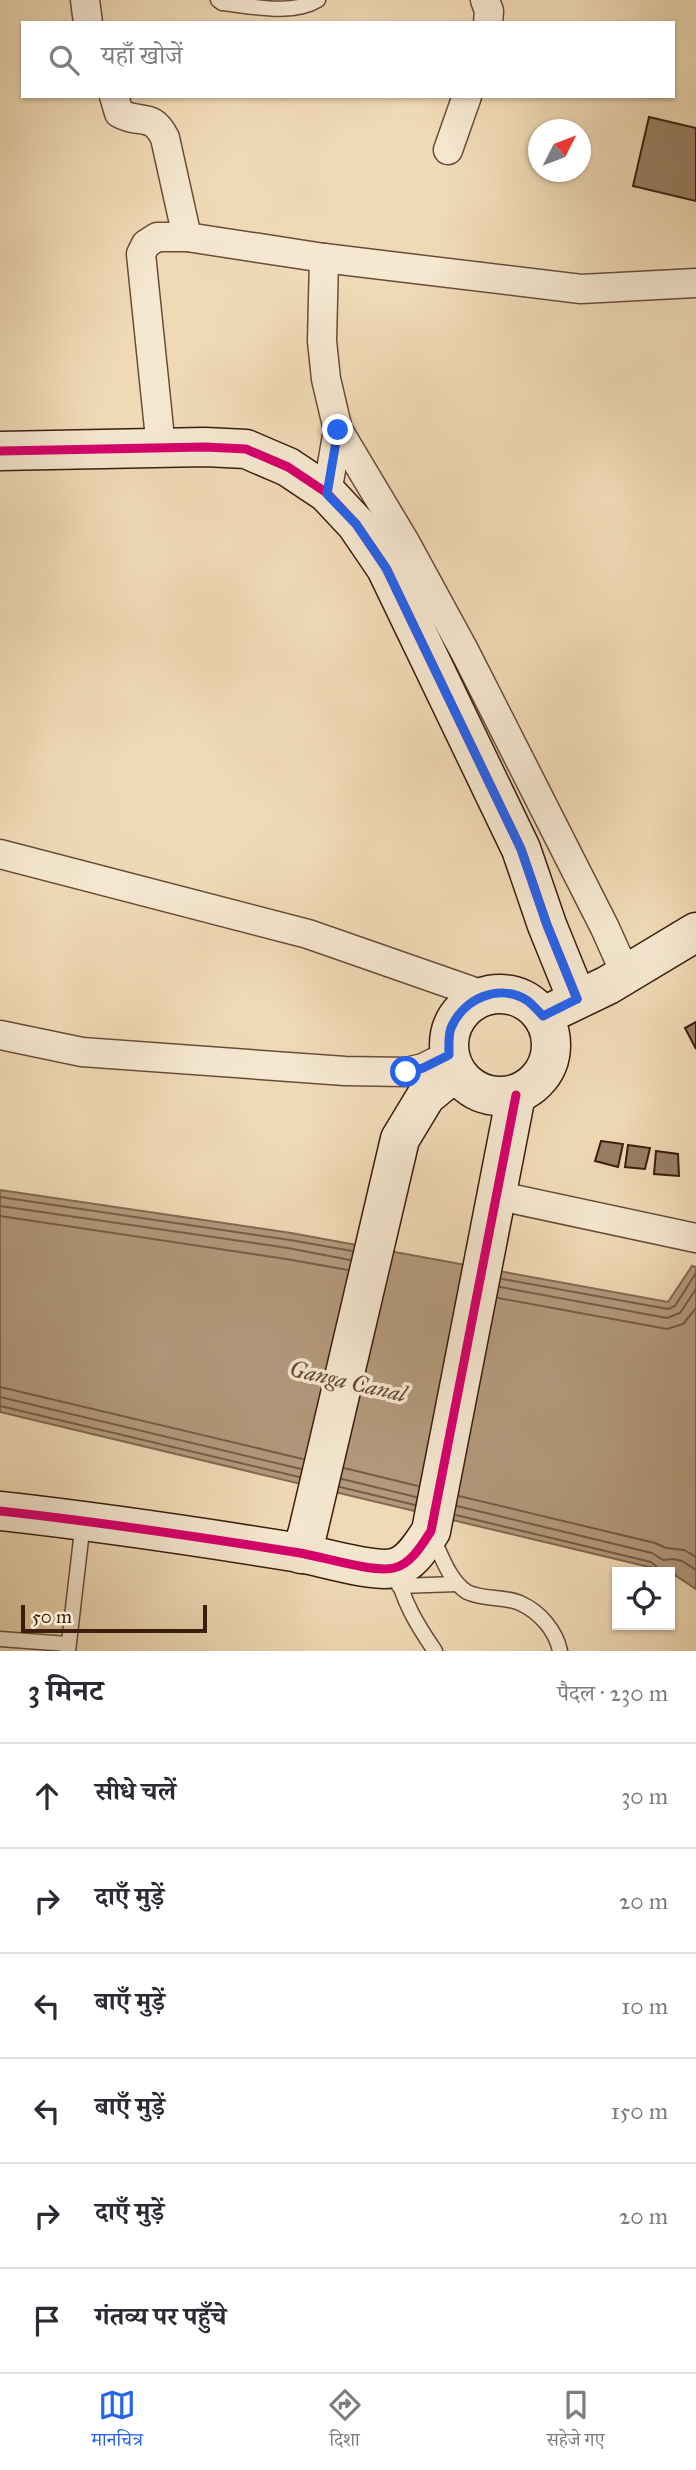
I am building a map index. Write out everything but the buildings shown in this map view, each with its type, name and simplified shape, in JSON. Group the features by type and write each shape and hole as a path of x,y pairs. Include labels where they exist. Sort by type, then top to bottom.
{"street":[{"path":"85,0 88,21"},
{"path":"485,0 489,11 488,21"},
{"path":"115,98 119,113 128,118 149,119 158,124 165,138 187,237"},
{"path":"449,150 466,98"},
{"path":"161,448 141,254 146,244 157,237 187,237 324,258 582,289 696,283"},
{"path":"324,258 322,341 326,379 338,430 405,542 465,652 605,928 626,975"},
{"path":"327,494 338,430"},
{"path":"0,451 246,449 288,467 327,494 356,524 386,568 521,849 547,925 577,999"},
{"path":"0,854 308,934 483,995 506,993 527,1000 543,1016 552,1039 549,1063 536,1083 516,1095 493,1097 471,1088 452,1063 450,1030 462,1009 483,995"},
{"path":"543,1016 626,975 696,932"},
{"path":"0,1035 82,1052 345,1071 406,1072 452,1063"},
{"path":"304,1542 400,1139 426,1096 452,1063"},
{"path":"0,1511 304,1542 397,1577 431,1531 516,1095"},
{"path":"492,1210 696,1238"}],"lane":[{"path":"218,0 222,4 278,9 312,4 318,0"},
{"path":"0,1639 68,1648 84,1521"},
{"path":"431,1531 457,1584 467,1592 480,1596 520,1603 542,1618 556,1636 560,1651"},
{"path":"435,1651 416,1623 397,1577 457,1584"}],"water":[{"name":"Ganga Canal","path":"0,1190 291,1233 668,1302 692,1266 696,1267 696,1589 675,1575 675,1567 649,1567 0,1412"}],"cycle path":[{"path":"0,451 205,447 246,449 288,467 327,493 356,524 386,568 521,849 547,925 577,999"},
{"path":"0,1511 225,1541 374,1568 394,1568 406,1562 416,1553 431,1531 516,1095"}],"route":[{"path":"338,430 327,494 356,524 386,568 521,849 547,925 577,999 543,1016 527,1000 506,993 483,995 462,1009 450,1030 449,1055 423,1068 406,1072"}]}
